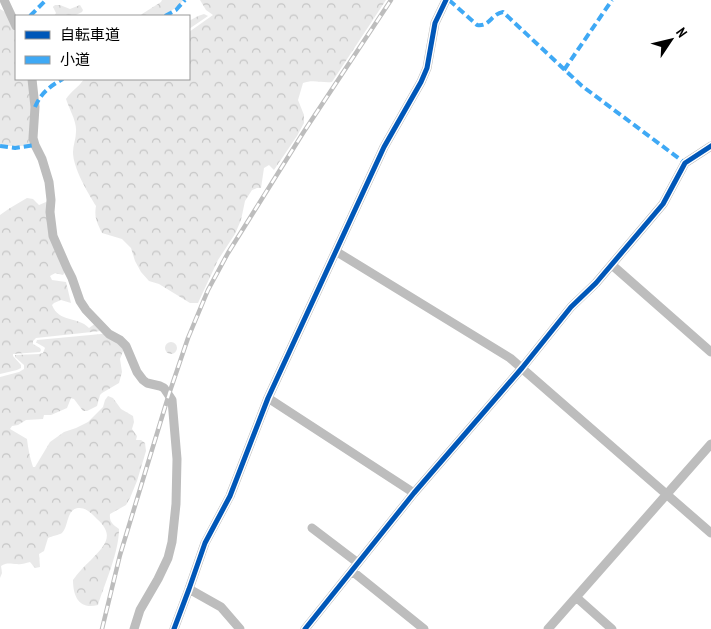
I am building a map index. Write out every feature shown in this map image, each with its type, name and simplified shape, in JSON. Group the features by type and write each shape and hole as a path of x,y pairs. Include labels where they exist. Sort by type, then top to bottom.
{"street":[{"path":"4,0 15,24"},
{"path":"174,629 205,543 230,496 268,398 384,147 421,82 427,68 435,23 446,0"},
{"path":"32,80 35,107 32,138 42,159 49,182 53,236 80,301 109,334 126,346 143,380 164,388 172,400 177,459 176,504 172,542 168,558 140,610 134,629"},
{"path":"305,629 414,493 522,368 571,306 596,283 663,204 684,163 711,146"},
{"path":"337,252 510,358 711,533"},
{"path":"612,264 711,352"},
{"path":"268,398 414,493"},
{"path":"548,629 711,444"},
{"path":"312,528 358,563"},
{"path":"352,571 424,629"},
{"path":"189,589 220,607 240,629"},
{"path":"576,597 612,629"}],"green space":[{"path":"162,0 183,0 179,6 164,15 141,15 142,14"},
{"path":"200,0 386,0 332,82 310,81 303,83 298,100 304,115 304,123 274,170 269,165 264,168 261,188 252,190 245,201 241,220 235,234 218,260 198,303 190,303 159,284 149,281 135,261 131,248 122,239 102,233 97,223 96,206 75,165 73,152 76,128 66,99 83,80 190,80 190,31 213,15 206,10"},
{"path":"60,5 70,9 80,5 83,10 76,15 55,15 56,13 53,7"},
{"path":"0,9 7,13 15,25 15,80 30,80 32,144 12,146 0,144"},
{"path":"204,14 208,16 190,28 190,20"},
{"path":"27,198 33,199 39,205 46,202 49,205 66,270 63,275 55,273 50,276 52,280 66,282 71,303 61,300 54,303 52,305 55,311 64,317 85,324 89,328 96,323 101,331 36,338 33,344 40,348 40,352 13,354 21,368 0,374 0,215"},
{"path":"104,334 125,346 120,359 122,372 119,383 100,395 97,406 83,411 74,399 71,398 67,408 51,415 44,415 43,419 26,420 12,426 10,429 27,439 33,467 35,467 50,442 64,432 88,422 103,407 108,396 113,398 121,409 133,416 132,429 137,436 136,440 141,440 145,443 146,451 137,481 126,505 110,514 112,523 119,529 117,547 98,605 91,606 82,604 78,600 74,591 73,580 104,545 107,536 103,525 84,509 74,509 62,533 48,538 44,551 39,554 40,567 35,568 30,562 5,564 1,566 2,573 0,578 0,377 24,369 24,365 15,355 43,353 45,348 36,343 37,340"},
{"path":"173,342 176,343 176,353 169,354 166,353 165,346 166,343"}],"railway":[{"path":"102,629 120,555 169,394 188,338 208,290 228,253 303,133 391,0"}],"marked path":[{"path":"31,15 46,0"},
{"path":"167,15 176,10 185,0"},
{"path":"449,0 477,25 485,24 503,12 582,86 685,163"},
{"path":"564,70 612,0"},
{"path":"35,107 46,90 61,80"},
{"path":"0,146 15,148 35,145"}],"cycle path":[{"path":"174,629 205,543 230,496 268,398 384,147 421,82 427,68 435,23 446,0"},
{"path":"305,629 414,493 522,368 571,307 596,283 663,204 685,163 711,146"}]}
